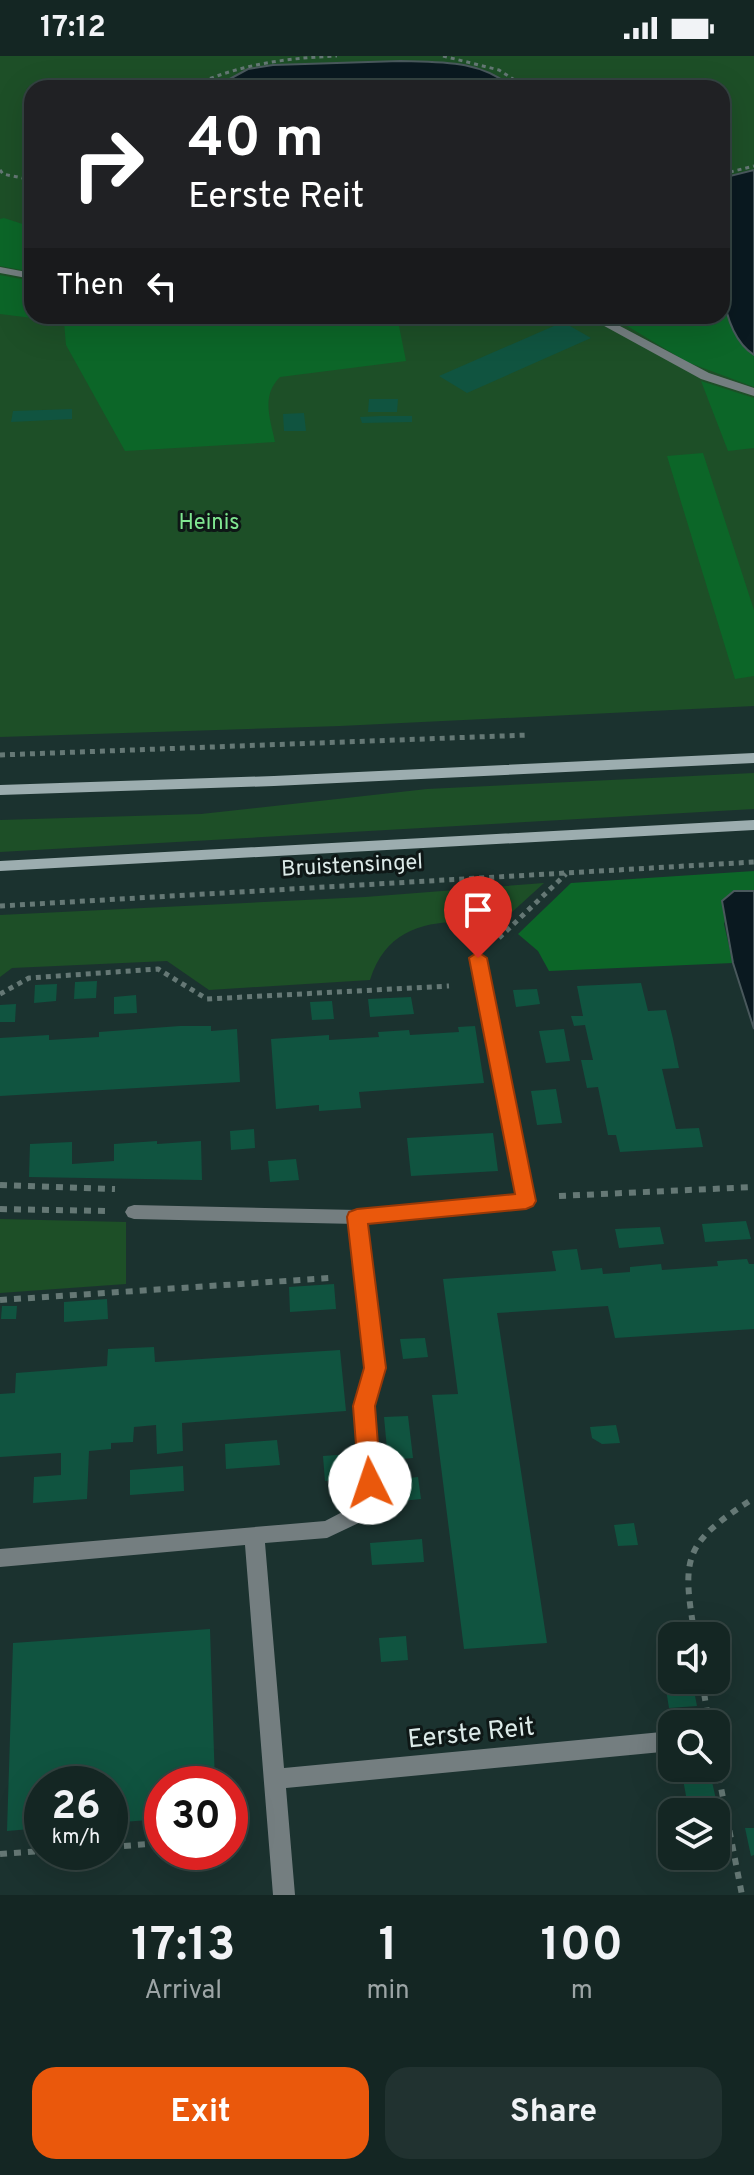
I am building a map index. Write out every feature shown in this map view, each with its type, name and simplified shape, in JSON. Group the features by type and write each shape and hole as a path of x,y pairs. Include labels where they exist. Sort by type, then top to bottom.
{"main road":[{"path":"0,790 289,781 754,758"},
{"name":"Bruistensingel","path":"0,866 754,825"}],"street":[{"path":"0,270 24,274"},
{"path":"607,324 681,365 754,392"},
{"path":"134,1212 357,1217 526,1201 478,958"},
{"path":"0,1558 327,1529 358,1514 370,1483 364,1406 375,1368 357,1217"},
{"path":"254,1536 284,1895"},
{"name":"Eerste Reit","path":"274,1779 658,1742"}],"path":[{"path":"204,80 262,60 337,56"},
{"path":"443,56 491,67 519,80"},
{"path":"730,172 754,166"},
{"path":"0,170 3,174 24,178"},
{"path":"0,755 536,735"},
{"name":"Bruistensingel","path":"0,906 754,862"},
{"path":"478,958 566,874"},
{"path":"0,994 29,978 158,969 207,999 483,984"},
{"path":"526,1201 564,1195 754,1187"},
{"path":"0,1209 134,1212"},
{"path":"0,1300 363,1275"},
{"path":"693,1622 686,1578 693,1552 723,1518 754,1498"},
{"path":"720,1782 742,1895"},
{"path":"0,1854 24,1852"}],"green space":[{"name":"Heinis","path":"0,56 754,56 754,706 340,726 0,737"},
{"path":"0,219 24,224 24,270 0,266"},
{"path":"0,275 24,280 24,317 0,314"},
{"path":"730,319 737,337 754,355 754,387 687,362 627,326 730,324"},
{"path":"64,324 399,324 406,361 280,377 270,392 269,400 275,442 125,451 66,345"},
{"path":"701,381 754,398 754,448 728,451"},
{"path":"703,453 754,610 754,676 735,679 667,456"},
{"path":"754,773 754,809 0,852 0,820 201,814 427,789"},
{"path":"754,871 754,891 734,891 724,924 733,963 549,971 538,951 518,934 571,883"},
{"path":"544,883 498,925 439,923 405,934 390,945 370,980 209,990 167,961 12,968 0,977 0,915 365,897"},
{"path":"0,1219 126,1222 126,1284 0,1293"}],"shaded area":[{"path":"400,61 445,63 474,67 502,80 228,80 248,69 273,65"},
{"path":"754,170 754,355 739,341 730,321 730,176"},
{"path":"734,891 754,891 754,1029 733,963 722,901"}],"building":[{"path":"558,324 566,324 591,338 467,393 439,376"},
{"path":"369,399 398,399 397,412 368,412"},
{"path":"72,409 72,419 11,422 13,411"},
{"path":"304,413 306,431 284,431 283,414"},
{"path":"412,416 412,422 362,423 360,417"},
{"path":"97,981 96,998 74,999 75,982"},
{"path":"641,983 648,1011 666,1010 673,1039 679,1068 662,1069 676,1129 699,1128 703,1147 620,1152 616,1135 608,1135 598,1087 587,1088 581,1060 593,1060 585,1025 574,1026 571,1016 583,1016 577,986"},
{"path":"57,984 56,1001 34,1003 35,985"},
{"path":"537,989 540,1004 516,1007 513,990"},
{"path":"136,995 137,1013 114,1014 114,997"},
{"path":"411,997 414,1014 370,1017 368,999"},
{"path":"332,1001 334,1019 312,1020 310,1002"},
{"path":"16,1004 15,1022 0,1022 0,1005"},
{"path":"211,1026 211,1031 237,1029 240,1082 0,1096 0,1038 49,1035 49,1040 99,1037 99,1032"},
{"path":"475,1026 484,1083 359,1092 361,1108 319,1111 319,1105 276,1109 271,1039 329,1035 329,1040 379,1037 378,1032 409,1030 410,1035 459,1032 458,1027"},
{"path":"564,1029 570,1061 546,1063 539,1031"},
{"path":"556,1089 562,1123 537,1125 531,1091"},
{"path":"254,1129 255,1148 231,1150 230,1131"},
{"path":"493,1133 498,1171 411,1176 407,1138"},
{"path":"157,1141 157,1144 201,1141 202,1180 29,1177 30,1144 72,1142 72,1164 114,1161 114,1144"},
{"path":"296,1159 299,1180 270,1182 268,1161"},
{"path":"746,1221 751,1239 705,1242 702,1224"},
{"path":"660,1227 664,1244 619,1248 615,1229"},
{"path":"577,1249 581,1270 602,1268 603,1274 630,1272 630,1267 661,1264 662,1270 718,1266 717,1261 747,1259 749,1264 754,1264 754,1329 615,1338 608,1306 497,1313 547,1643 464,1649 432,1395 458,1394 443,1279 556,1271 552,1251"},
{"path":"334,1284 336,1309 290,1312 289,1287"},
{"path":"107,1299 108,1319 64,1322 64,1302"},
{"path":"2,1306 17,1306 16,1319 1,1319"},
{"path":"425,1338 428,1357 403,1359 400,1339"},
{"path":"154,1347 155,1362 340,1350 346,1411 182,1423 183,1451 157,1454 156,1425 134,1427 133,1442 111,1443 111,1449 89,1451 87,1499 33,1503 34,1477 61,1475 61,1453 0,1457 0,1394 15,1393 16,1373 107,1366 108,1349"},
{"path":"408,1416 413,1458 388,1460 384,1417"},
{"path":"616,1425 620,1443 602,1444 592,1438 590,1427"},
{"path":"277,1440 280,1465 226,1469 225,1444"},
{"path":"350,1454 352,1478 325,1481 323,1456"},
{"path":"183,1466 184,1491 130,1495 130,1470"},
{"path":"418,1477 421,1499 392,1502 390,1480"},
{"path":"634,1523 638,1545 618,1546 614,1525"},
{"path":"422,1539 424,1562 372,1565 370,1543"},
{"path":"210,1629 214,1766 144,1766 144,1820 128,1822 128,1766 24,1766 24,1830 7,1831 13,1643"},
{"path":"406,1636 408,1660 381,1662 379,1638"},
{"path":"667,1694 695,1694 697,1706 669,1708"},
{"path":"684,1782 712,1782 716,1798 686,1798"},
{"path":"745,1828 754,1828 754,1855 751,1856"}],"route":[{"path":"370,1483 364,1406 375,1368 357,1217 526,1201 478,958"}]}
